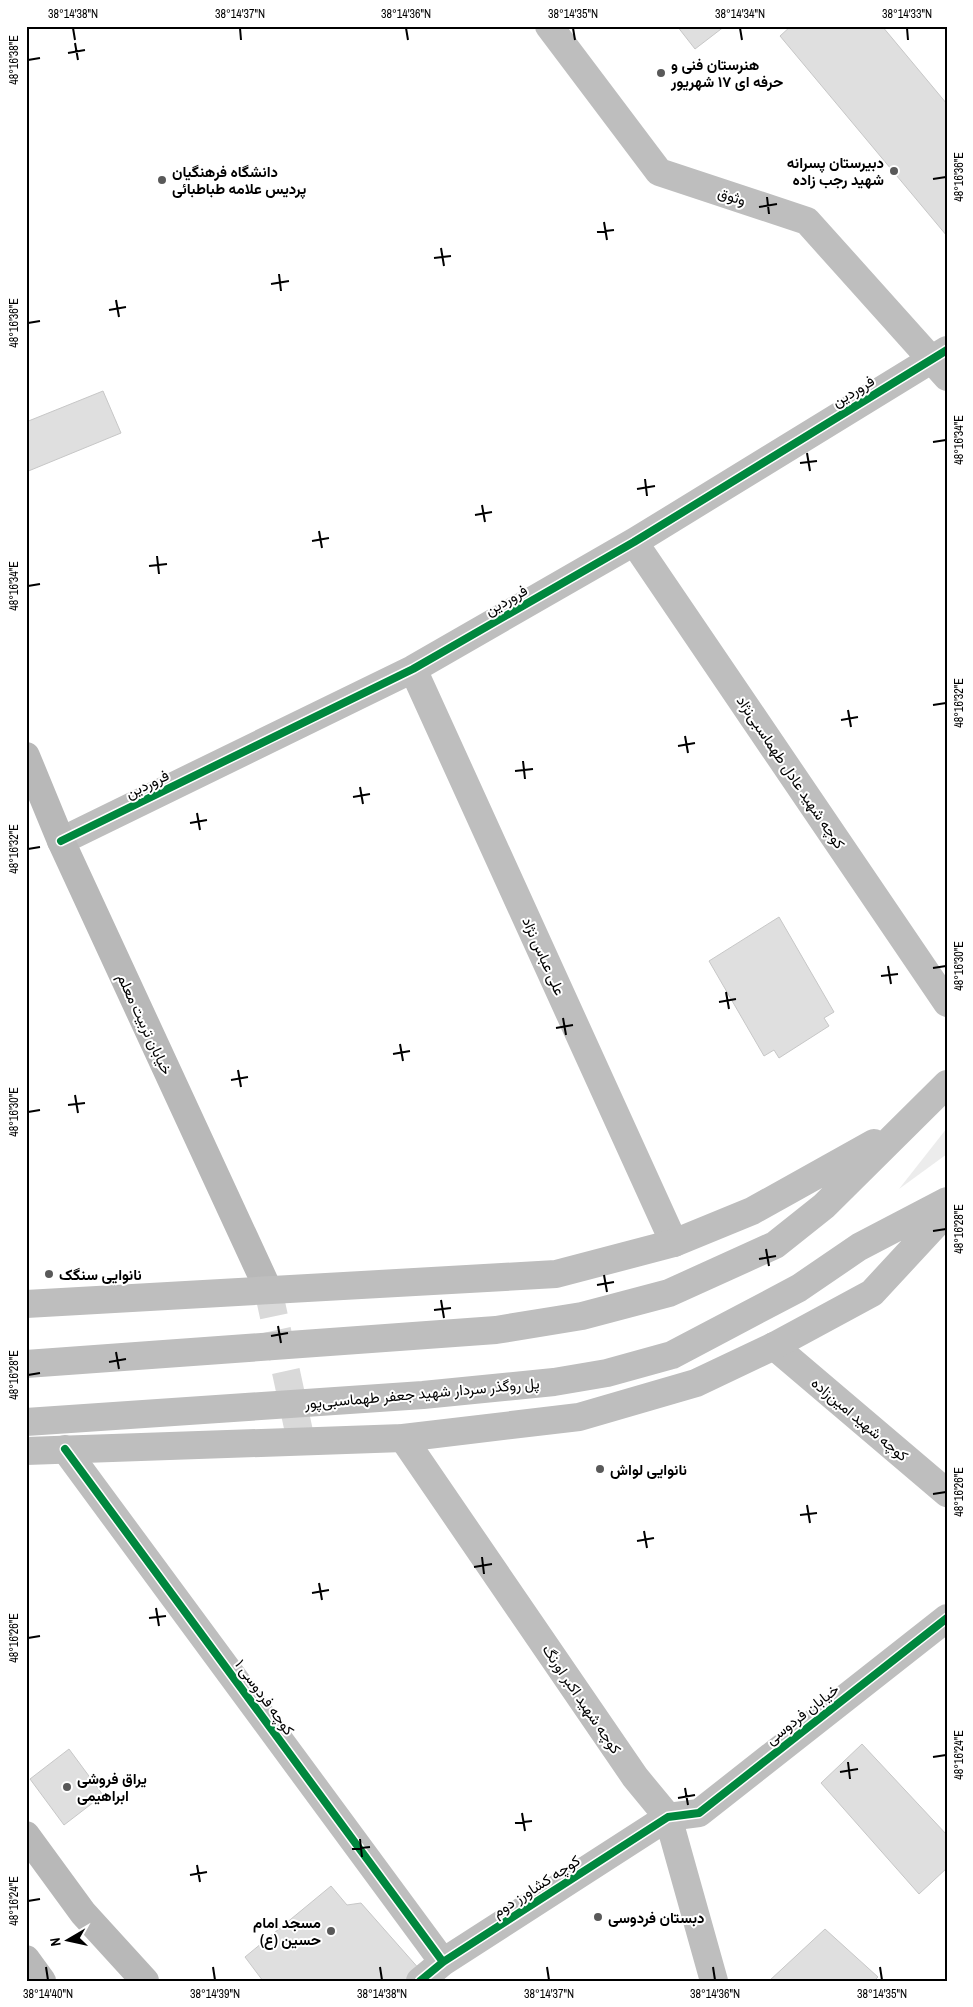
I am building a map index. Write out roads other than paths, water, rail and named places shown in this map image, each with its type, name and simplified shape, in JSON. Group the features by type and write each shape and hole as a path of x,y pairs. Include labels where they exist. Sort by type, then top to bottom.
{"street":[{"name":"وثوق","path":"549,26 659,172 808,221 942,362"},
{"name":"فروردین","path":"61,841 413,669 634,542 780,450 942,362"},
{"name":"کوچه شهید عادل طهماسبی‌نژاد","path":"634,542 947,1002"},
{"name":"علی عباس نژاد","path":"413,669 674,1243"},
{"name":"خیابان تربیت معلم","path":"26,756 61,841 268,1289"},
{"path":"26,1364 496,1330 582,1316 669,1293 742,1262 775,1245 824,1206 947,1084"},
{"path":"26,1304 556,1274 674,1243 752,1211 807,1179 900,1130"},
{"name":"پل روگذر سردار شهید جعفر طهماسبی‌پور","path":"26,1422 422,1395 554,1382 608,1372 672,1355 799,1288 859,1246 947,1201"},
{"path":"26,1451 65,1448 403,1438 579,1417 696,1383 774,1346 872,1293 947,1212"},
{"name":"کوچه شهید امین‌زاده","path":"774,1346 947,1493"},
{"name":"کوچه شهید اکبر اورنگ","path":"403,1438 635,1777 668,1816 714,1981"},
{"name":"کوچه فردوسی ۱","path":"65,1448 443,1962"},
{"name":"خیابان فردوسی","path":"668,1816 699,1812 947,1618"},
{"name":"کوچه کشاورز دوم","path":"420,1981 443,1962 668,1816"},
{"path":"26,1835 83,1913 145,1981"},
{"path":"26,1959 42,1981"}],"tunnel":[{"path":"268,1289 301,1441"}],"place":[{"name":"هنرستان فنی و حرفه ای ۱۷ شهریور","path":"661,73"},
{"name":"دبیرستان پسرانه شهید رجب زاده","path":"894,171"},
{"name":"دانشگاه فرهنگیان پردیس علامه طباطبائی","path":"162,180"},
{"name":"نانوایی سنگک","path":"49,1274"},
{"name":"نانوایی لواش","path":"600,1469"},
{"name":"یراق فروشی ابراهیمی","path":"67,1787"},
{"name":"دبستان فردوسی","path":"598,1917"},
{"name":"مسجد امام حسین (ع)","path":"331,1931"}]}
